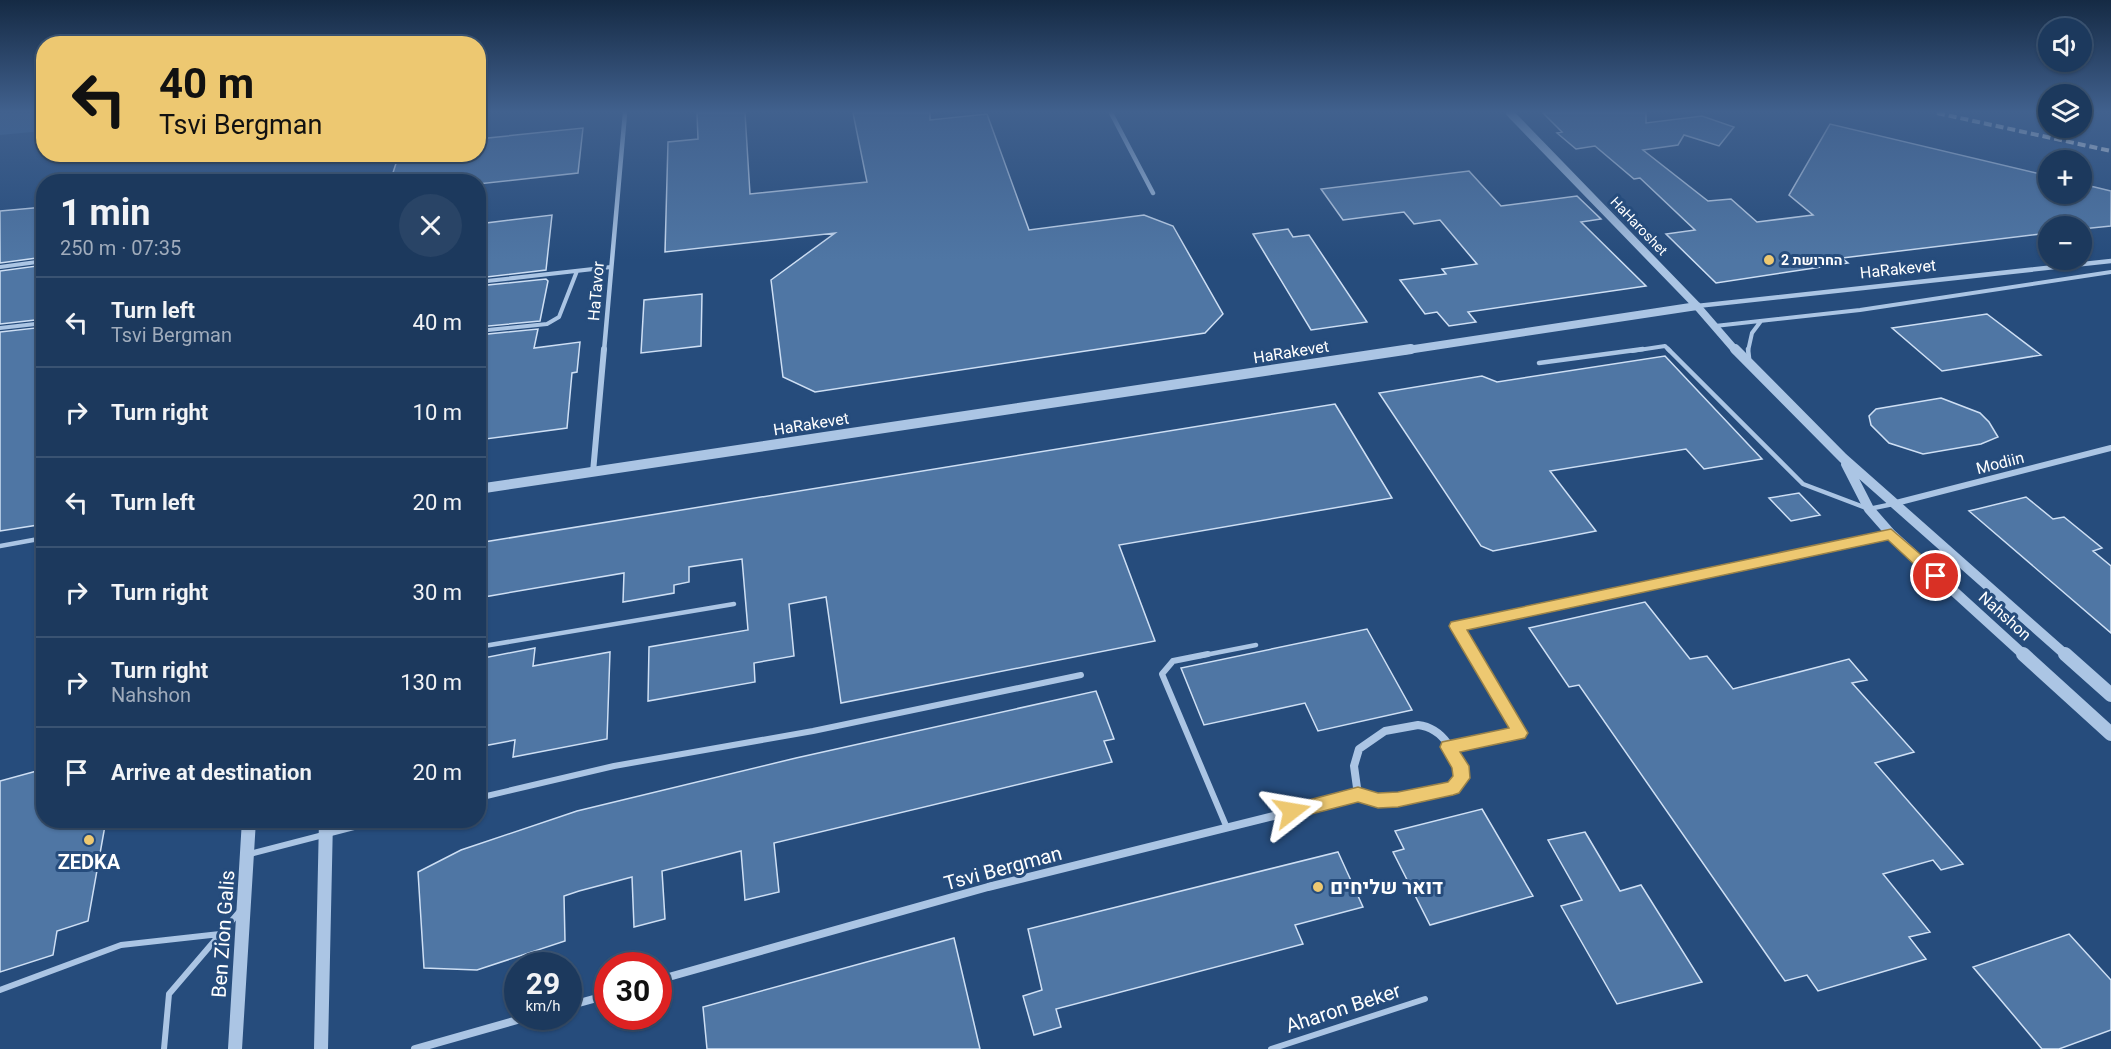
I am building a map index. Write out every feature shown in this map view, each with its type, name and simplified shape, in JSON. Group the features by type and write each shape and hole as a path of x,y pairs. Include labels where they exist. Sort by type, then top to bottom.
{"street":[{"name":"HaTavor","path":"593,472 621,162"},
{"path":"1137,162 1153,193"},
{"name":"HaHaroshet","path":"1557,162 1697,306"},
{"name":"HaRakevet","path":"486,488 1697,306 2111,261"},
{"name":"Nahshon","path":"1697,306 1712,326 1844,458 2111,695"},
{"name":"Modiin","path":"1896,503 2111,448"},
{"name":"Nahshon","path":"1844,458 1869,508 1891,534 2111,734"},
{"name":"Tsvi Bergman","path":"672,976 988,888 1358,795 1378,800 1398,800 1453,788 1461,778 1460,766 1439,733 1428,726 1414,724 1376,735 1362,742 1355,757 1358,795"},
{"name":"Ben Zion Galis","path":"235,1049 249,828"},
{"path":"321,1049 326,828"},
{"path":"415,1049 504,1024"}],"lane":[{"path":"0,267 36,262"},
{"path":"486,281 611,267"},
{"path":"486,330 547,324 559,317 577,271"},
{"path":"1712,326 1860,310 2111,272"},
{"path":"1752,366 1747,350 1750,337 1761,321"},
{"path":"0,328 36,324"},
{"path":"1539,363 1665,346 1803,484 1869,508 1896,503"},
{"path":"1448,747 1520,733 1457,626 1891,534"},
{"path":"0,546 36,539"},
{"path":"486,646 734,604"},
{"path":"1227,828 1162,674 1173,661 1256,645"},
{"path":"486,796 614,766 813,731 1081,675"},
{"path":"247,855 323,828"},
{"path":"164,1049 169,994 244,907"},
{"path":"0,990 121,945 220,934"},
{"name":"Aharon Beker","path":"1271,1049 1425,999"}],"building":[{"path":"396,162 579,162 578,173 486,183 486,174 393,174"},
{"path":"667,162 748,162 750,194 867,182 863,162 1004,162 1029,230 1144,215 1173,226 1223,314 1205,333 815,392 783,377 771,280 835,233 665,252"},
{"path":"1614,162 1658,162 1708,201 1731,199 1757,222 1813,215 1789,195 1808,162 1990,162 2038,173 2038,204 2092,204 2092,186 2111,191 2111,226 2092,228 2092,216 2038,216 2038,234 1842,258 1848,263 1716,283 1666,234 1695,230 1640,178 1634,179"},
{"path":"1469,171 1501,206 1577,196 1601,219 1581,222 1646,286 1468,312 1476,322 1449,326 1437,312 1425,314 1400,280 1446,274 1442,269 1477,264 1440,220 1414,224 1404,212 1343,220 1321,189"},
{"path":"36,208 36,258 0,263 0,211"},
{"path":"552,215 546,270 486,277 486,223"},
{"path":"1288,229 1293,237 1309,235 1367,322 1311,330 1253,234"},
{"path":"36,266 36,320 0,324 0,271"},
{"path":"546,279 548,281 540,321 486,326 486,285"},
{"path":"702,294 701,346 641,353 644,300"},
{"path":"1987,314 2041,355 1942,371 1892,328"},
{"path":"36,328 36,525 0,531 0,332"},
{"path":"538,329 534,348 580,342 577,372 572,373 567,428 486,439 486,334"},
{"path":"1665,356 1762,459 1704,469 1686,449 1550,471 1596,531 1493,551 1481,546 1379,393 1482,376 1497,382"},
{"path":"1941,398 1980,413 1998,437 1981,444 1923,454 1889,443 1871,425 1869,416 1876,409"},
{"path":"1335,404 1392,498 1119,545 1155,641 841,703 826,597 789,604 794,656 754,663 755,682 648,701 649,647 748,630 742,559 689,567 689,582 674,585 674,593 623,602 624,573 486,597 486,542"},
{"path":"1799,493 1820,515 1791,521 1769,498"},
{"path":"2026,497 2053,519 2064,517 2102,548 2093,551 2111,566 2111,633 1969,511"},
{"path":"1645,602 1690,659 1707,656 1733,689 1849,659 1867,680 1852,683 1914,752 1875,763 1963,864 1941,870 1933,860 1883,874 1930,932 1909,937 1926,959 1818,991 1807,975 1785,981 1579,685 1569,687 1529,628"},
{"path":"1367,629 1412,710 1318,731 1305,703 1204,725 1181,668"},
{"path":"535,648 533,666 610,652 607,739 513,757 515,740 486,745 486,657"},
{"path":"1096,691 1114,739 1104,741 1112,762 774,843 779,892 745,900 741,851 662,871 665,919 634,927 632,877 564,896 565,941 532,952 504,952 504,961 477,970 424,968 418,872 461,850 577,811 796,758"},
{"path":"36,771 36,828 105,828 88,921 57,931 53,955 0,972 0,781"},
{"path":"1482,809 1533,896 1430,925 1393,852 1404,849 1395,831"},
{"path":"1585,832 1620,891 1641,885 1702,982 1617,1004 1561,906 1582,900 1548,840"},
{"path":"1338,852 1363,907 1295,925 1303,944 1056,1009 1061,1027 1034,1035 1023,996 1042,990 1028,929"},
{"path":"2069,934 2111,980 2111,1030 2059,1049 2042,1049 1973,967"},
{"path":"954,938 980,1049 707,1049 703,1007"}],"place":[{"name":"החרושת 2","path":"1769,260"},
{"name":"ZEDKA","path":"89,840"},
{"name":"דואר שליחים","path":"1318,887"}],"route":[{"path":"1292,811 1358,795 1378,800 1398,800 1453,788 1461,778 1460,766 1448,747 1520,733 1457,626 1891,534 1936,576"}]}
